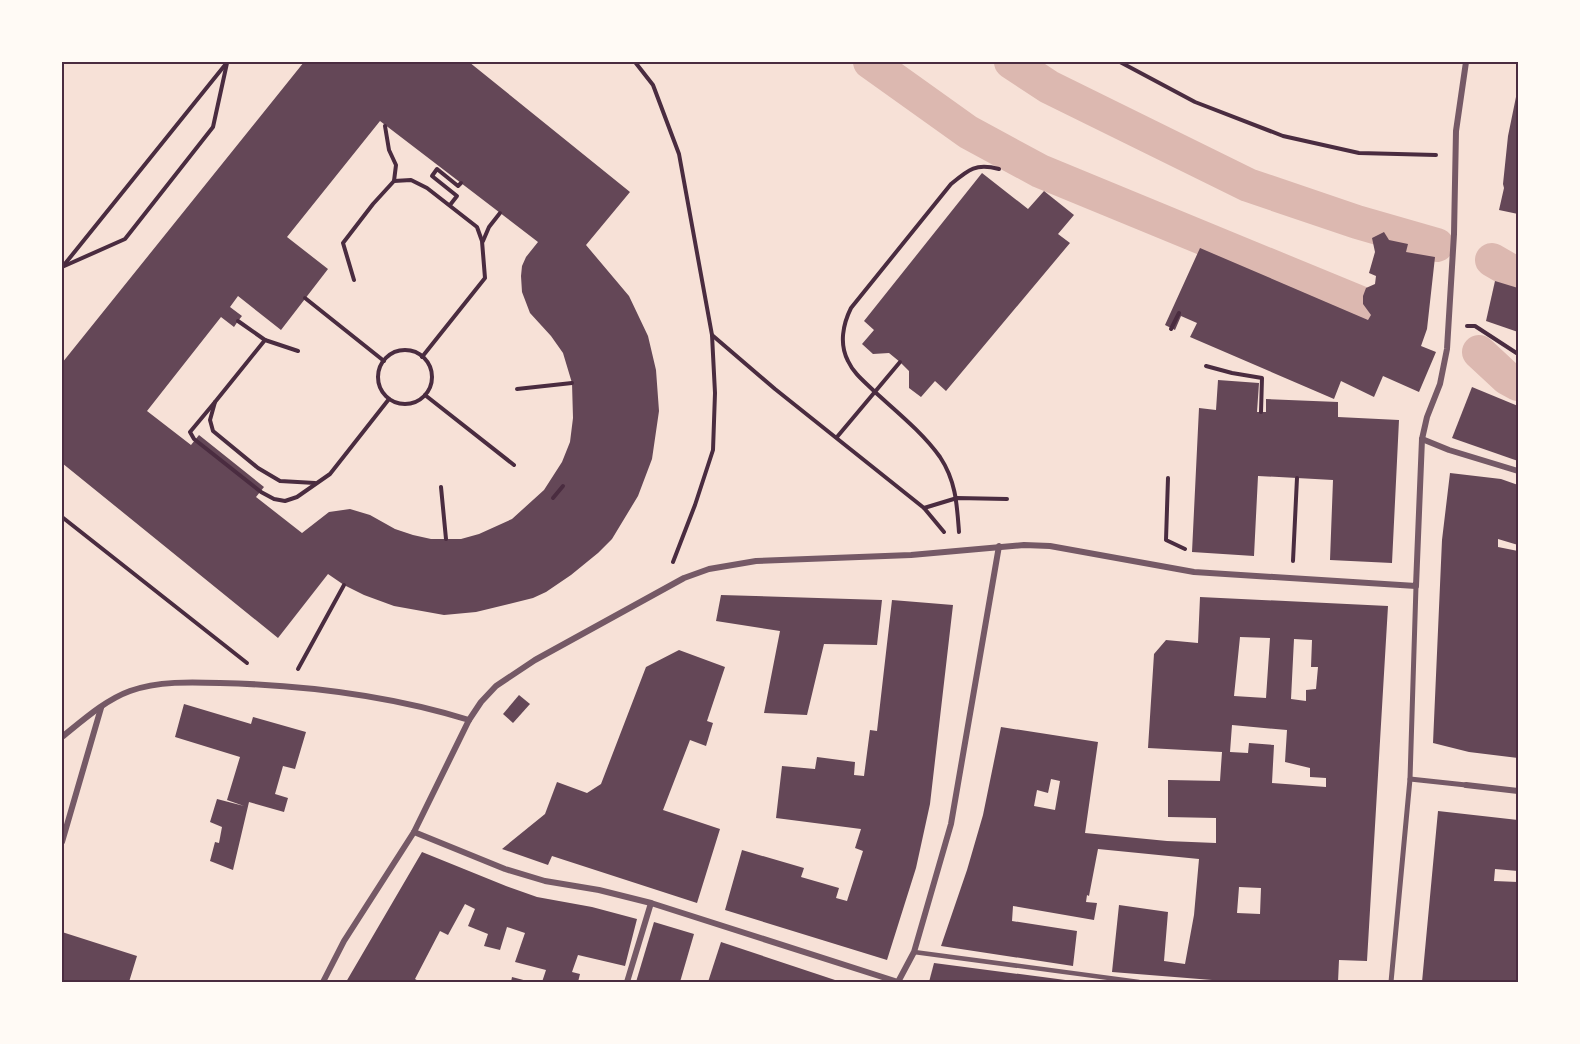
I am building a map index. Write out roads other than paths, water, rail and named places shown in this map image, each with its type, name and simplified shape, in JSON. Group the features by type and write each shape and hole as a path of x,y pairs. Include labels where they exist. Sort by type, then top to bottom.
{"street":[{"path":"1391,982 1410,779 1422,439 1427,417 1440,384 1447,349 1455,234 1456,131 1466,62"},
{"path":"1422,439 1449,450 1518,471"},
{"path":"323,982 345,941 414,832 469,720 481,702 513,674 684,578 709,569 756,561 910,555 999,546 1050,546 1185,570 1416,586"},
{"path":"414,832 515,872 545,881 598,890 651,903 898,982 914,952 951,824 999,546"},
{"path":"62,737 101,707 129,691 160,684 198,682 323,688 433,709 469,720"},
{"path":"62,842 101,707"},
{"path":"1410,779 1518,791"},
{"path":"627,982 651,903"}],"lane":[{"path":"914,952 1139,982"}],"waterway":[{"path":"870,62 968,132 1040,171 1363,304"},
{"path":"1011,62 1049,87 1248,185 1357,222 1437,245"},
{"path":"1492,260 1518,275"},
{"path":"1479,352 1507,378 1518,384"}]}
